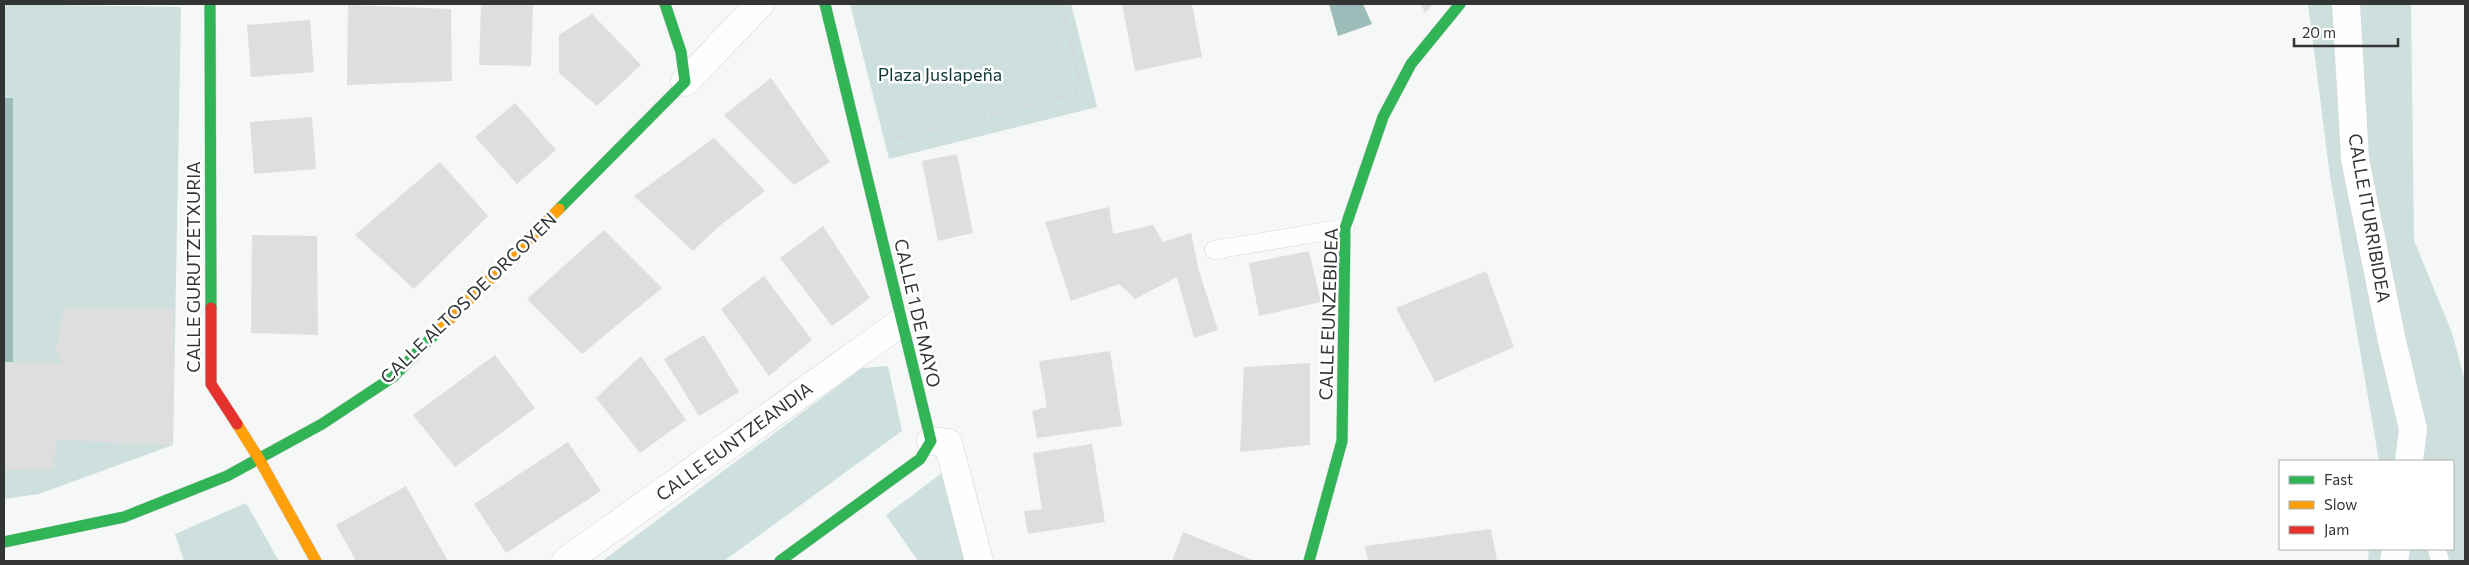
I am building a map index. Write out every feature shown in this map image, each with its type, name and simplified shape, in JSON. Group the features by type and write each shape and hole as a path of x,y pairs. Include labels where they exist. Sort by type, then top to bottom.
{"street":[{"name":"CALLE GURUTZETXURIA","path":"210,4 211,384 260,459 316,561"},
{"path":"665,4 681,52 684,82"},
{"name":"CALLE ALTOS DE ORCOYEN","path":"4,542 17,541 124,518 228,476 322,424 393,377 760,4"},
{"name":"CALLE 1 DE MAYO","path":"825,4 931,441"},
{"name":"CALLE EUNZEBIDEA","path":"1309,561 1342,441 1345,228 1382,117 1411,64 1460,4"},
{"name":"CALLE ITURRIBIDEA","path":"2346,4 2356,159 2392,341 2413,429"},
{"name":"CALLE EUNTZEANDIA","path":"566,561 903,321"},
{"path":"2409,460 2413,429"},
{"path":"780,561 920,459 931,441 948,443 978,561"}],"lane":[{"path":"1214,250 1345,228"},
{"path":"2413,429 2420,460"}],"path":[{"path":"884,142 1076,94 1079,78 1061,4"}],"green space":[{"path":"4,4 181,7 173,445 39,494 4,499"},
{"name":"Plaza Juslapeña","path":"850,4 1071,4 1097,107 889,159"},
{"path":"2308,4 2411,4 2414,240 2452,333 2465,381 2465,561 2368,561 2369,550 2454,550 2454,460 2379,460 2330,176"},
{"path":"888,366 902,431 724,561 602,561 862,368"},
{"path":"954,464 974,561 918,561 886,515"},
{"path":"246,503 279,561 184,561 175,534"}],"water":[{"path":"1329,4 1363,4 1372,24 1338,36"},
{"path":"4,98 13,98 13,362 4,362"}],"building":[{"path":"481,4 533,4 531,66 479,65"},
{"path":"1122,4 1192,4 1202,57 1135,71"},
{"path":"1421,4 1433,4 1425,13"},
{"path":"348,5 451,9 452,81 347,85"},
{"path":"592,14 641,65 597,106 559,73 559,35"},
{"path":"310,20 314,72 251,77 247,25"},
{"path":"771,78 830,162 794,185 724,115"},
{"path":"515,103 556,150 517,184 475,137"},
{"path":"312,117 316,169 254,174 250,122"},
{"path":"714,138 765,191 717,228 693,251 634,196"},
{"path":"957,154 973,233 938,241 922,161"},
{"path":"440,162 488,216 414,289 355,235"},
{"path":"1109,207 1113,234 1153,225 1163,242 1191,233 1199,271 1218,330 1194,338 1177,277 1135,299 1119,284 1071,301 1045,222"},
{"path":"823,226 870,298 832,326 780,258"},
{"path":"604,230 662,288 582,354 527,299"},
{"path":"252,235 317,236 318,335 251,333"},
{"path":"1309,251 1321,302 1259,316 1249,263"},
{"path":"1486,271 1514,347 1435,382 1396,308"},
{"path":"764,276 812,340 769,376 721,309"},
{"path":"64,309 174,309 173,445 56,440 54,469 4,470 4,363 61,363 56,349"},
{"path":"704,335 739,392 699,416 664,359"},
{"path":"1110,351 1122,426 1037,438 1032,411 1047,407 1039,361"},
{"path":"495,355 535,408 455,467 413,415"},
{"path":"641,356 686,420 640,453 596,398"},
{"path":"1310,363 1310,445 1240,452 1244,367"},
{"path":"568,442 601,491 506,553 474,504"},
{"path":"1092,444 1105,522 1028,534 1024,511 1042,509 1033,453"},
{"path":"406,486 448,561 356,561 336,525"},
{"path":"1491,529 1497,561 1368,561 1365,546"},
{"path":"1183,532 1255,561 1172,561"}],"traffic: fast":[{"path":"210,4 211,308"},
{"path":"559,209 685,82 681,52 665,4"},
{"path":"780,561 920,459 931,441 825,4"},
{"path":"1309,561 1342,441 1345,228 1383,117 1411,64 1460,4"},
{"path":"4,542 124,517 227,476 322,424 393,377 442,327"}],"traffic: slow":[{"path":"442,327 559,209"},
{"path":"237,424 259,459 316,561"}],"traffic: jam":[{"path":"211,308 211,384 237,424"}]}
